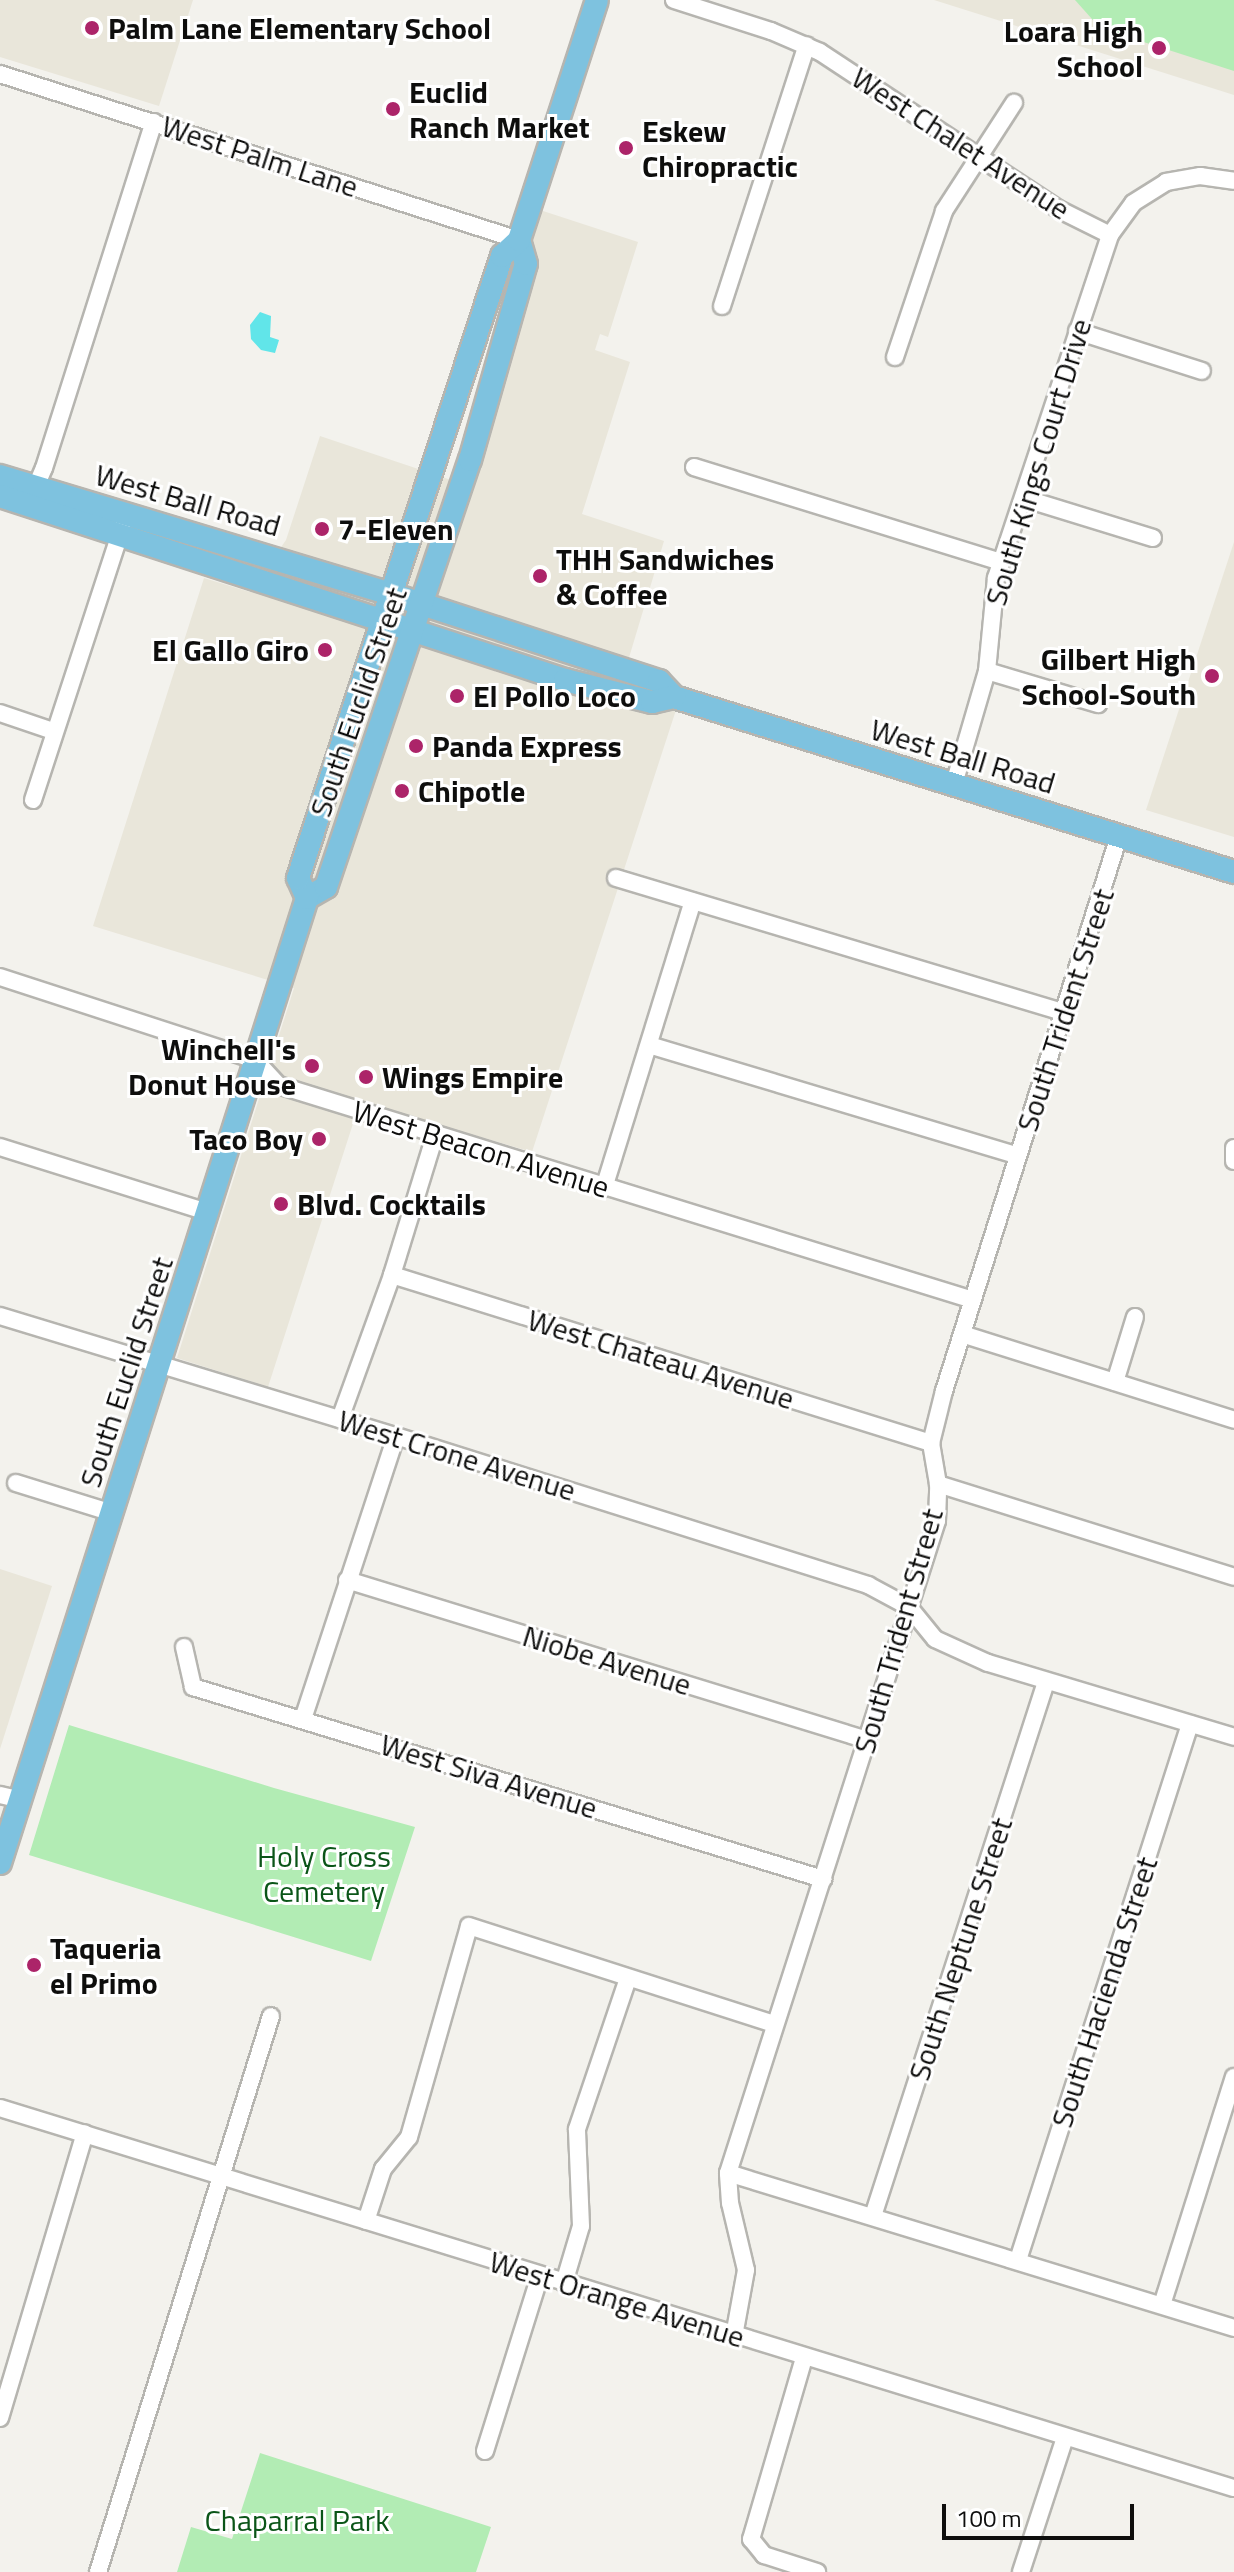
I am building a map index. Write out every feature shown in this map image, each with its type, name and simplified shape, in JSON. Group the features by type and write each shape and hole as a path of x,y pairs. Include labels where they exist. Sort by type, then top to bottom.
{"main road":[{"name":"South Euclid Street","path":"0,1863 10,1798 113,1513 307,898 298,878 502,256 519,240 597,0"},
{"name":"South Euclid Street","path":"307,898 326,887 470,460 526,264 519,240"},
{"name":"West Ball Road","path":"0,476 32,496 123,525 382,622 547,675 652,702 674,697"},
{"name":"West Ball Road","path":"0,496 32,496"},
{"name":"West Ball Road","path":"123,525 235,544 659,681 674,697 1234,872"}],"street":[{"name":"West Chalet Avenue","path":"674,0 807,45 1058,209 1110,235"},
{"path":"722,306 807,45"},
{"name":"West Palm Lane","path":"0,74 519,240"},
{"path":"895,357 939,222 978,155 1014,103"},
{"path":"32,496 154,122"},
{"path":"1110,235 1133,203 1156,186 1200,176 1234,181"},
{"name":"South Kings Court Drive","path":"954,784 987,671 993,595 1001,562 1110,235"},
{"path":"1077,331 1202,371"},
{"path":"694,467 1001,562"},
{"path":"1023,498 1153,538"},
{"path":"33,800 53,731 123,525"},
{"path":"987,671 1098,704"},
{"path":"0,713 53,731"},
{"name":"South Trident Street","path":"734,2336 746,2270 730,2203 728,2173 937,1521 938,1484 931,1443 962,1334 1119,836"},
{"path":"616,878 1065,1013"},
{"path":"604,1188 693,901"},
{"name":"West Beacon Avenue","path":"0,977 255,1060 278,1085 973,1300"},
{"path":"649,1045 1018,1156"},
{"path":"340,1419 392,1275 435,1135"},
{"path":"0,1147 208,1212"},
{"path":"1234,1148 1234,1161"},
{"name":"West Chateau Avenue","path":"392,1275 931,1443"},
{"name":"West Crone Avenue","path":"0,1316 828,1572 868,1585 909,1607"},
{"path":"1115,1382 1135,1317"},
{"path":"962,1334 1234,1420"},
{"path":"303,1719 396,1436"},
{"path":"16,1483 113,1513"},
{"path":"938,1484 1234,1577"},
{"name":"Niobe Avenue","path":"347,1580 867,1740"},
{"path":"909,1607 935,1639 988,1663 1234,1737"},
{"name":"West Siva Avenue","path":"184,1647 193,1687 823,1879"},
{"name":"South Neptune Street","path":"873,2216 1046,1682"},
{"name":"South Hacienda Street","path":"1018,2260 1190,1724"},
{"path":"366,2221 383,2169 409,2137 469,1926 775,2024"},
{"path":"564,2283 581,2226 577,2129 628,1978"},
{"path":"98,2572 271,2016"},
{"path":"1162,2305 1234,2077"},
{"name":"West Orange Avenue","path":"0,2108 1234,2488"},
{"path":"0,2418 85,2133"},
{"path":"728,2173 1234,2328"},
{"path":"485,2451 540,2275"},
{"path":"804,2358 751,2539 764,2555 817,2572"},
{"path":"1021,2572 1065,2437"}],"shaded area":[{"name":"Palm Lane Elementary School","path":"0,0 193,0 159,106 0,57"},
{"name":"Loara High School","path":"934,0 1234,0 1234,95"},
{"path":"540,210 638,242 608,337 600,334 595,350 630,362 582,514 664,541 619,691 676,710 532,1152 360,1102 268,1387 177,1358 294,988 93,926 204,578 250,592 286,540 320,436 454,481"},
{"name":"Gilbert High School-South","path":"1234,542 1234,837 1146,810"},
{"path":"0,1569 52,1586 0,1749"}],"green space":[{"path":"1075,0 1234,0 1234,71 1100,28"},
{"name":"Holy Cross Cemetery","path":"69,1725 274,1788 415,1827 371,1961 29,1855"},
{"name":"Chaparral Park","path":"260,2453 491,2527 476,2572 177,2572 191,2527 232,2539"}],"water":[{"path":"260,312 271,316 270,337 279,340 275,353 261,350 251,339 250,325"}],"place":[{"name":"Palm Lane Elementary School","path":"92,28"},
{"name":"Loara High School","path":"1159,48"},
{"name":"Euclid Ranch Market","path":"393,109"},
{"name":"Eskew Chiropractic","path":"626,148"},
{"name":"7-Eleven","path":"322,529"},
{"name":"THH Sandwiches & Coffee","path":"540,576"},
{"name":"El Gallo Giro","path":"325,650"},
{"name":"Gilbert High School-South","path":"1212,676"},
{"name":"El Pollo Loco","path":"457,696"},
{"name":"Panda Express","path":"416,746"},
{"name":"Chipotle","path":"402,791"},
{"name":"Winchell's Donut House","path":"312,1066"},
{"name":"Wings Empire","path":"366,1077"},
{"name":"Taco Boy","path":"319,1139"},
{"name":"Blvd. Cocktails","path":"281,1204"},
{"name":"Taqueria el Primo","path":"34,1965"}]}
